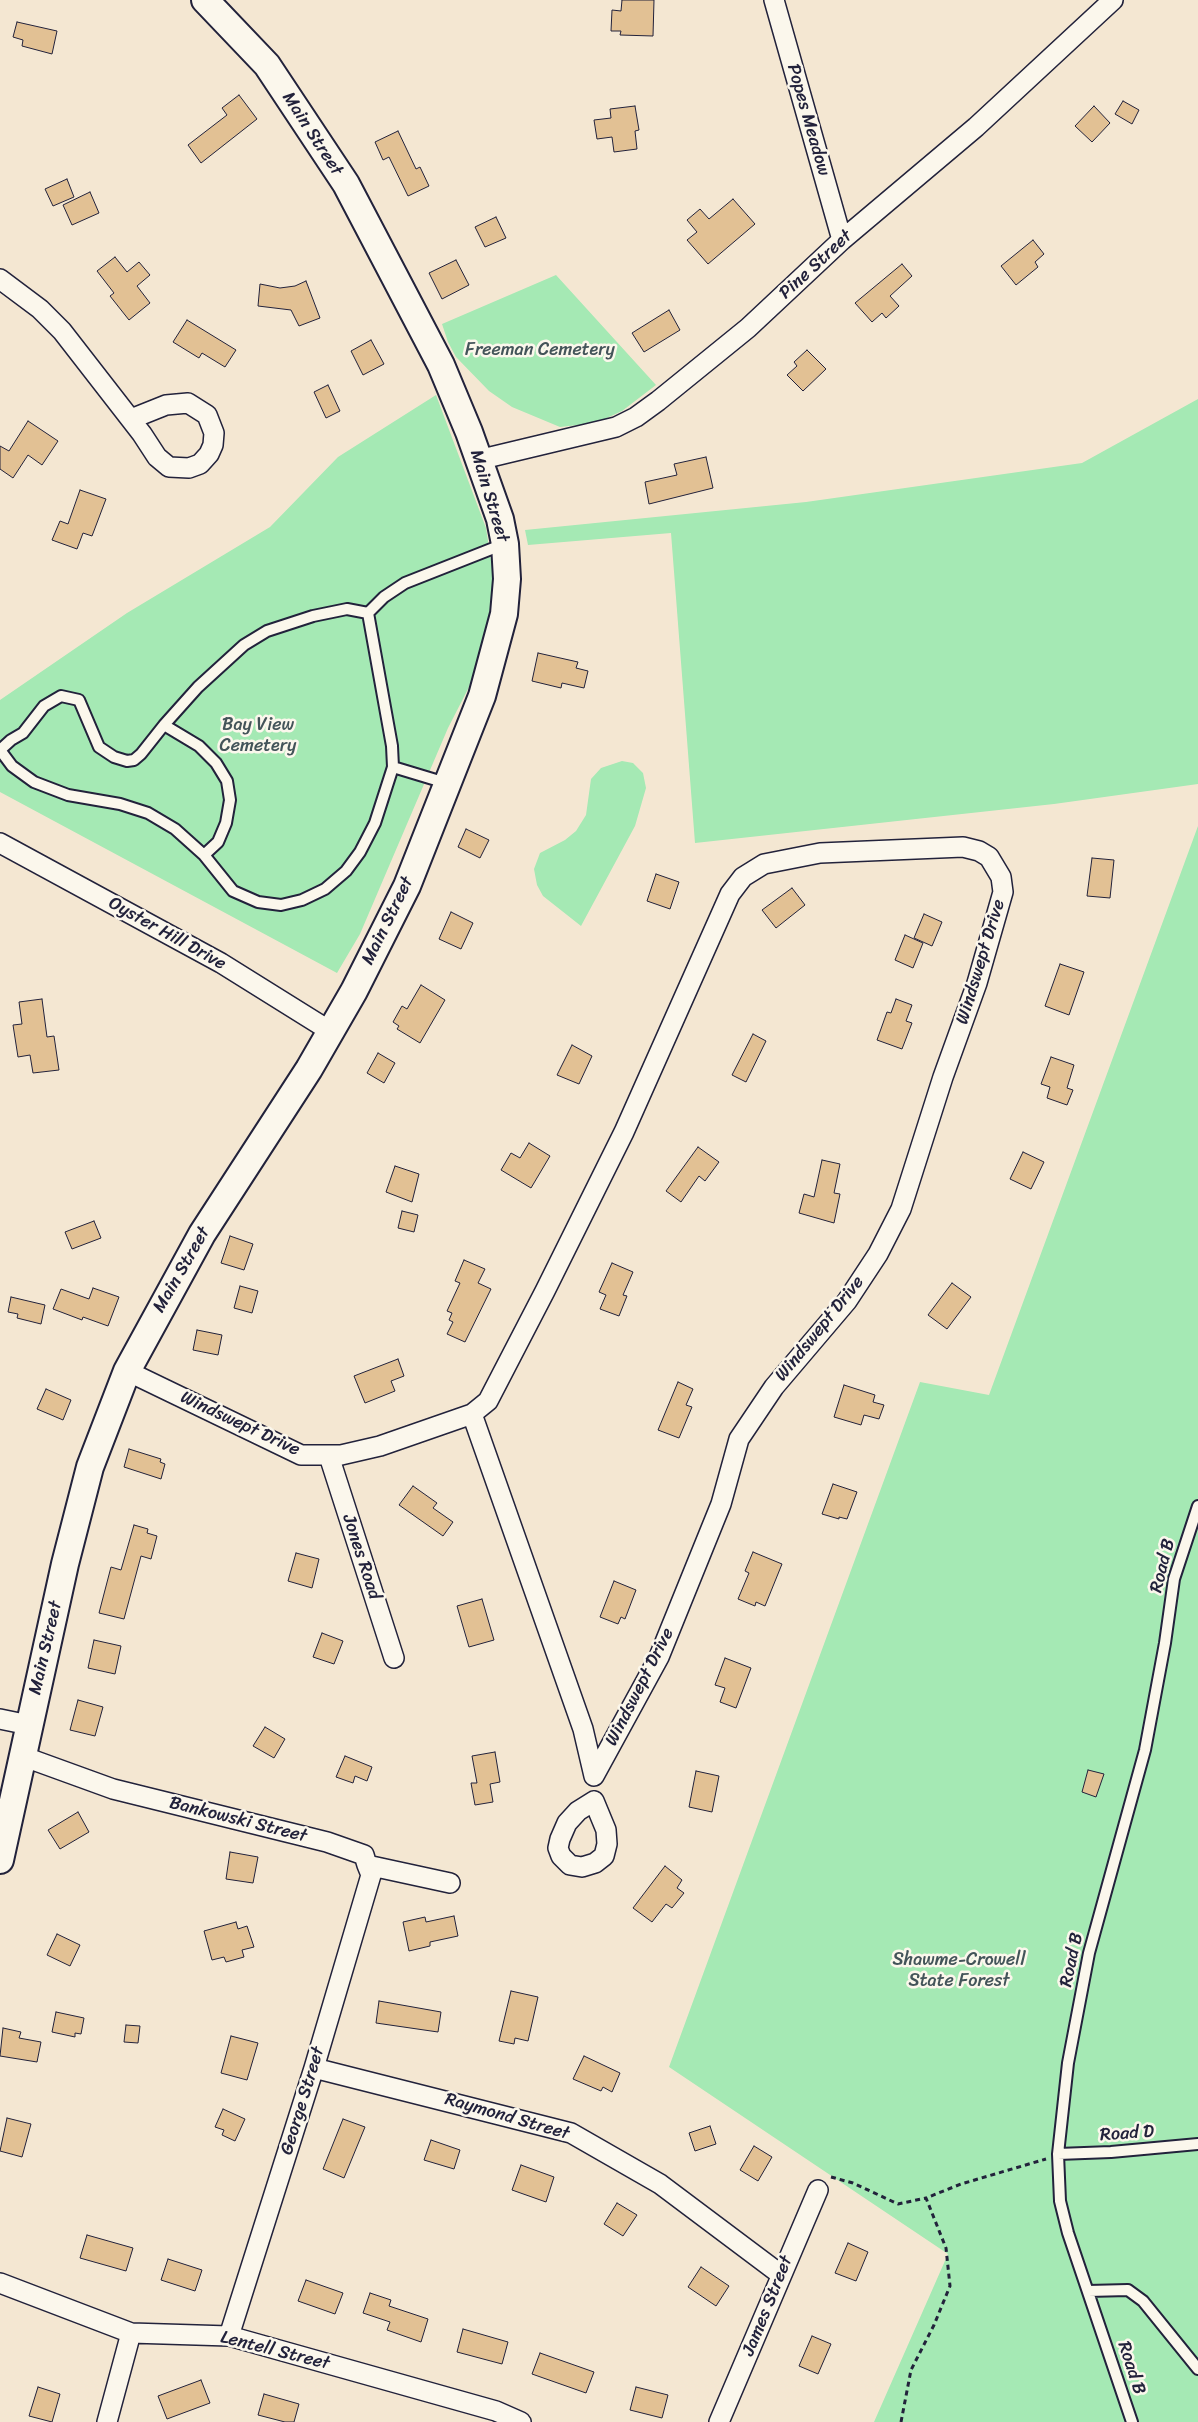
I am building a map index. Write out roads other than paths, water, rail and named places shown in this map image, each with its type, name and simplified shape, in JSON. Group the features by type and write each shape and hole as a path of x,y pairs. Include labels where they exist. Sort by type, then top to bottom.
{"main road":[{"name":"Main Street","path":"0,1860 63,1572 90,1467 127,1370 202,1234 309,1070 354,991 407,886 482,696 496,650 504,614 507,579 505,544 500,519 478,460 470,432 441,365 346,184 267,66 205,0"}],"street":[{"name":"Popes Meadow","path":"774,0 842,240"},
{"name":"Pine Street","path":"478,460 616,428 636,417 748,328 842,240 976,127 1114,0"},
{"path":"0,279 40,309 62,331 131,419"},
{"name":"Oyster Hill Drive","path":"0,842 221,963 330,1031"},
{"name":"Windswept Drive","path":"127,1370 301,1455 329,1456 380,1446 472,1414 488,1401 545,1291 624,1132 730,894 743,877 764,864 820,853 963,847 979,851 989,857 1001,877 1003,892 978,983 943,1077 901,1210 878,1254 847,1301 774,1387 739,1440 721,1504 659,1657 594,1776"},
{"name":"Windswept Drive","path":"472,1414 583,1729 594,1776 594,1801"},
{"name":"Jones Road","path":"329,1456 394,1658"},
{"path":"0,1719 29,1724"},
{"name":"Bankowski Street","path":"22,1756 113,1789 327,1842 364,1855 367,1865 450,1883"},
{"name":"George Street","path":"229,2336 314,2068 371,1875 367,1865"},
{"name":"Raymond Street","path":"314,2068 571,2133 660,2184 780,2274"},
{"name":"James Street","path":"719,2422 755,2340 780,2274 818,2190"},
{"name":"Lentell Street","path":"0,2284 131,2333 229,2336 496,2410 522,2422"},
{"path":"106,2422 131,2333"}],"lane":[{"path":"368,613 384,597 405,583 505,544"},
{"path":"347,609 368,613 392,746 393,767 375,824 360,852 346,871 325,889 310,897 280,905 258,902 234,891 204,855 175,829 148,813 120,804 68,795 34,782 12,766 0,750 11,740 23,733 44,706 61,696 79,700 99,747 114,757 127,761 134,760 198,687 244,645 267,632 313,616 347,609"},
{"path":"164,725 199,746 216,763 227,782 230,800 226,823 218,842 204,855"},
{"path":"393,767 447,783"},
{"name":"Road B","path":"1132,2422 1068,2233 1060,2201 1058,2154 1068,2063 1089,1953 1145,1750 1165,1642 1174,1579 1198,1506"},
{"name":"Road D","path":"1058,2154 1170,2148 1198,2144"},
{"path":"1088,2291 1128,2290 1143,2301 1198,2369"}],"park label":[{"name":"Freeman Cemetery","path":"540,350"},
{"name":"Bay View Cemetery","path":"258,735"},
{"name":"Shawme-Crowell State Forest","path":"959,1970"}]}
